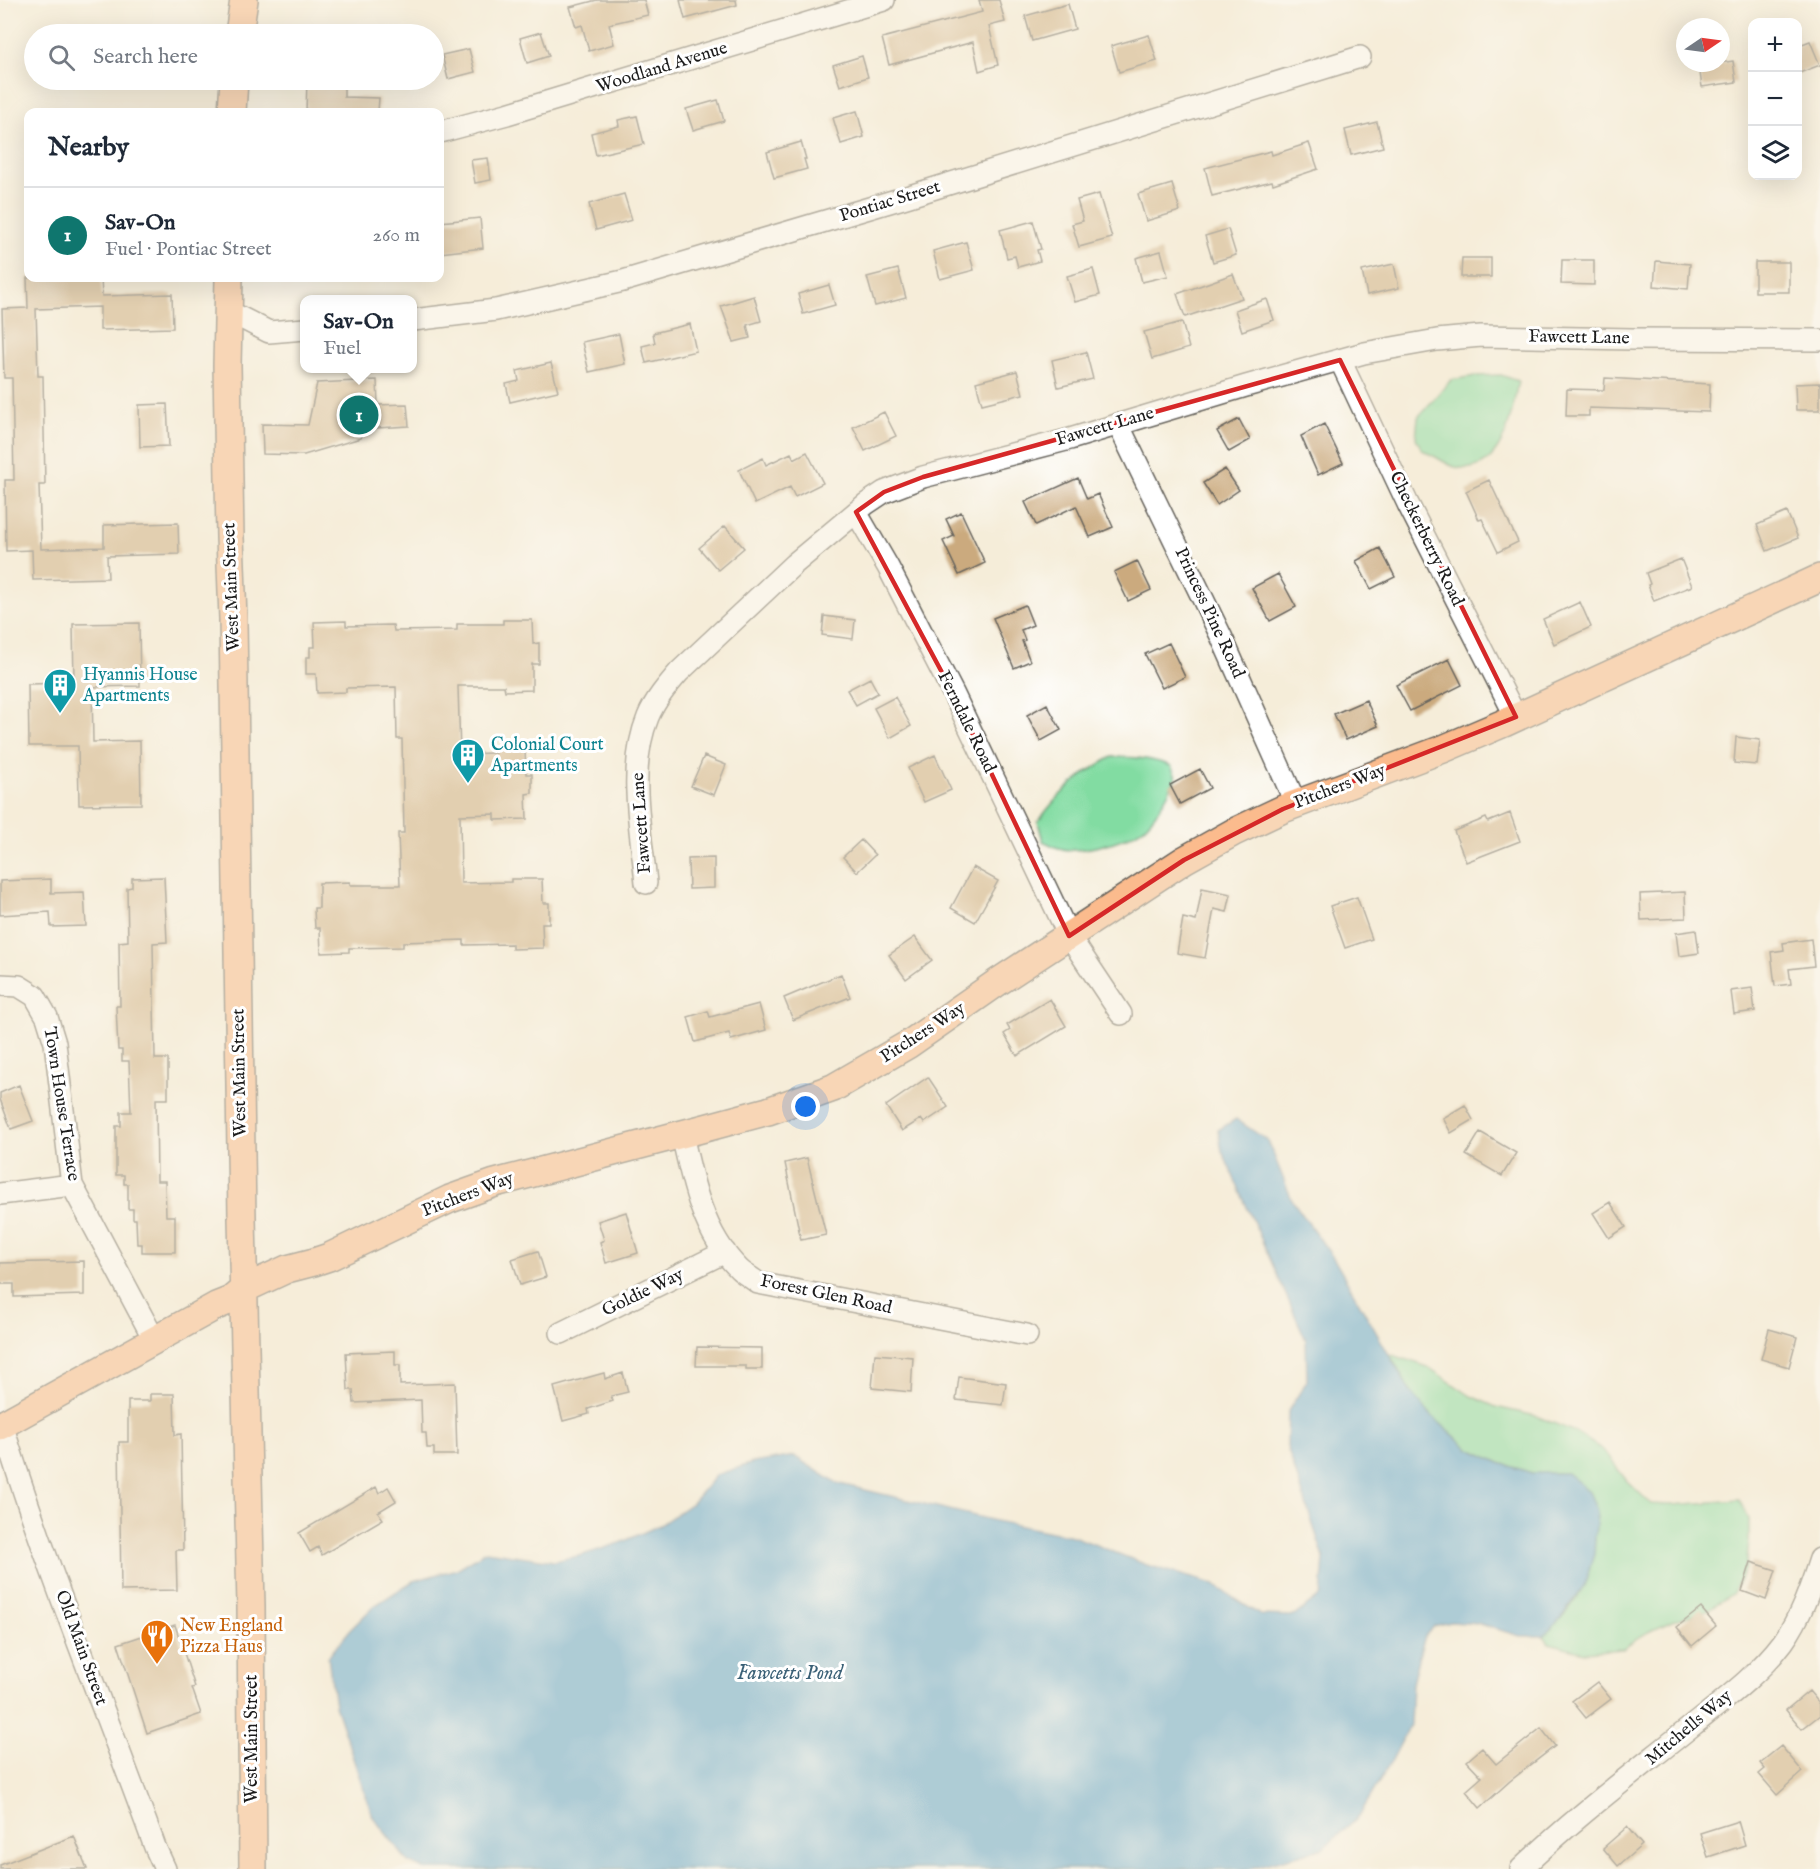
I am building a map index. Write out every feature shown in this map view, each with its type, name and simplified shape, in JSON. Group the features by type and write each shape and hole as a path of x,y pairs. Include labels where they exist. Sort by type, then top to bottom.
{"main road":[{"path":"240,24 244,0"},
{"path":"232,108 233,90"},
{"name":"West Main Street","path":"229,282 227,365 250,1576 253,1869"},
{"name":"Pitchers Way","path":"1,1425 216,1306 231,1300 244,1289 287,1269 329,1257 474,1190 525,1174 768,1110 833,1088 909,1044 1068,936 1214,842 1296,804 1443,749 1820,578"}],"street":[{"name":"Woodland Avenue","path":"444,131 530,108 884,0"},
{"name":"Pontiac Street","path":"417,320 496,310 623,281 903,198 1360,57"},
{"path":"228,311 269,332 300,329"},
{"name":"Fawcett Lane","path":"646,883 637,775 641,740 647,719 664,689 679,672 794,564 856,512 884,492 899,485 1364,353 1437,340 1481,336 1820,340"},
{"name":"Checkerberry Road","path":"1340,360 1408,504 1516,717"},
{"name":"Princess Pine Road","path":"1118,424 1221,636 1296,804"},
{"name":"Ferndale Road","path":"856,512 888,567 953,693 1068,936"},
{"path":"1068,936 1121,1014"},
{"name":"Town House Terrace","path":"0,985 19,986 35,996 47,1017 55,1043 72,1185 155,1341"},
{"name":"Forest Glen Road","path":"681,1134 690,1176 714,1234 724,1252 740,1270 758,1283 1027,1335"},
{"path":"0,1194 72,1185"},
{"name":"Goldie Way","path":"561,1333 724,1252"},
{"name":"Old Main Street","path":"1,1425 53,1571 165,1869"},
{"name":"Mitchells Way","path":"1521,1869 1594,1805 1728,1696 1769,1658 1784,1641 1802,1609 1820,1558"}],"highlighted area":[{"path":"1340,360 1516,717 1283,809 1184,860 1069,936 953,693 856,512 884,492 923,477"}],"green space":[{"path":"1501,375 1518,381 1508,426 1494,454 1484,463 1471,468 1455,467 1422,450 1416,438 1418,417 1451,380"},
{"path":"1112,757 1142,758 1171,766 1176,777 1152,819 1132,834 1092,848 1066,850 1043,841 1038,822 1054,802 1090,770"},
{"path":"1390,1354 1428,1367 1471,1396 1496,1407 1536,1416 1575,1432 1603,1450 1627,1481 1651,1504 1671,1505 1739,1500 1749,1519 1749,1542 1746,1567 1733,1593 1708,1610 1672,1621 1643,1635 1623,1649 1584,1652 1549,1643 1544,1636 1572,1605 1587,1576 1594,1549 1597,1512 1567,1473 1532,1473 1500,1463 1468,1448 1433,1417 1410,1391"}],"water":[{"name":"Fawcetts Pond","path":"1236,1119 1268,1141 1292,1200 1334,1259 1410,1391 1432,1416 1468,1448 1500,1463 1532,1473 1567,1473 1589,1491 1597,1512 1594,1554 1584,1587 1557,1623 1544,1636 1520,1636 1479,1624 1451,1622 1434,1626 1425,1636 1412,1684 1410,1725 1359,1816 1324,1848 1248,1869 424,1869 408,1862 373,1817 335,1705 328,1657 350,1630 374,1606 413,1581 457,1569 486,1551 554,1561 583,1555 620,1543 660,1525 692,1503 716,1475 753,1463 794,1456 836,1483 1000,1522 1073,1536 1147,1565 1213,1584 1260,1615 1294,1616 1321,1595 1324,1558 1287,1447 1288,1411 1307,1381 1306,1340 1222,1151 1218,1130"}],"building":[{"path":"597,0 644,0 648,15 609,24 614,44 589,51 582,25 576,27 570,7"},
{"path":"680,0 736,0 737,5 685,19"},
{"path":"979,0 999,0 1005,22 989,26 998,65 979,71 973,42 889,65 882,38 982,12"},
{"path":"1068,4 1075,29 1032,41 1025,16"},
{"path":"541,32 549,56 527,63 520,38"},
{"path":"1149,35 1157,61 1119,72 1111,46"},
{"path":"1810,41 1820,65 1802,72 1802,72 1802,44"},
{"path":"469,49 475,72 448,79 444,55"},
{"path":"862,56 868,77 840,86 833,65"},
{"path":"1730,61 1733,61 1736,82 1702,87 1700,72 1730,72"},
{"path":"307,90 344,90 344,97 379,98 378,108 306,108"},
{"path":"718,100 724,121 693,130 686,109"},
{"path":"857,111 864,137 841,144 833,118"},
{"path":"637,116 644,144 596,155 591,133 619,126 618,120"},
{"path":"1377,122 1383,147 1351,155 1345,130"},
{"path":"801,142 807,169 774,178 767,152"},
{"path":"1309,143 1318,169 1273,184 1272,181 1212,196 1205,168 1271,151 1272,155"},
{"path":"488,158 491,180 475,183 471,160"},
{"path":"1172,184 1180,211 1146,221 1138,194"},
{"path":"624,194 632,220 596,230 589,204"},
{"path":"1099,194 1112,238 1079,247 1072,224 1083,221 1077,200"},
{"path":"480,218 483,248 444,253 444,222"},
{"path":"1033,221 1041,249 1037,250 1040,261 1018,267 1015,256 1007,258 1000,230"},
{"path":"1228,229 1236,255 1213,262 1205,236"},
{"path":"966,242 974,270 940,279 933,251"},
{"path":"1161,251 1168,276 1142,282 1136,258"},
{"path":"1462,258 1491,258 1491,277 1461,277"},
{"path":"1562,260 1594,260 1594,285 1561,284"},
{"path":"1656,261 1690,264 1688,289 1654,286"},
{"path":"1755,262 1789,262 1789,292 1755,292"},
{"path":"1394,264 1399,288 1367,295 1362,271"},
{"path":"898,269 906,298 875,306 867,277"},
{"path":"1093,269 1100,295 1075,302 1067,276"},
{"path":"1233,274 1242,298 1185,317 1177,294"},
{"path":"27,282 101,282 102,296 172,294 173,328 100,330 100,307 36,309 38,376 43,376 45,485 39,485 41,549 104,547 104,525 178,523 179,554 107,556 108,578 33,580 32,550 6,551 5,480 14,480 12,378 4,378 2,309 28,308"},
{"path":"829,285 835,305 803,314 798,294"},
{"path":"754,296 761,321 747,325 750,338 734,342 721,306"},
{"path":"1267,299 1274,320 1242,331 1235,310"},
{"path":"1182,322 1189,348 1152,359 1144,332"},
{"path":"690,324 696,351 646,363 642,346 655,343 653,333"},
{"path":"619,334 625,364 589,372 582,342"},
{"path":"1086,352 1093,379 1058,387 1052,360"},
{"path":"551,363 558,391 510,402 506,384 519,381 517,371"},
{"path":"1017,371 1023,394 982,404 976,382"},
{"path":"1605,378 1710,384 1709,412 1589,408 1589,416 1566,416 1567,389 1604,390"},
{"path":"377,380 378,405 407,404 409,426 361,429 361,438 304,455 263,454 262,424 308,425 317,383"},
{"path":"1820,383 1820,410 1796,410 1795,384"},
{"path":"167,404 169,446 140,447 139,405"},
{"path":"884,412 896,436 865,451 853,427"},
{"path":"1239,419 1250,440 1229,452 1217,431"},
{"path":"1324,424 1343,463 1318,475 1301,436"},
{"path":"807,452 823,483 795,497 790,487 755,504 739,470 763,458 766,465 791,453 794,459"},
{"path":"1225,469 1239,490 1217,505 1203,483"},
{"path":"1078,478 1087,499 1098,494 1113,527 1090,537 1076,506 1036,525 1025,502"},
{"path":"1489,480 1518,542 1498,552 1482,519 1479,520 1466,491"},
{"path":"961,512 985,563 959,575 943,541 954,536 946,519"},
{"path":"1787,512 1798,538 1767,551 1757,525"},
{"path":"725,526 744,548 718,570 699,548"},
{"path":"1380,548 1395,577 1371,589 1356,561"},
{"path":"1681,559 1692,586 1654,601 1646,573"},
{"path":"1137,561 1151,590 1128,601 1114,572"},
{"path":"1278,574 1296,607 1270,621 1252,588"},
{"path":"1580,602 1591,627 1554,644 1543,619"},
{"path":"1025,605 1033,625 1021,630 1025,640 1022,641 1030,661 1014,668 993,618"},
{"path":"824,616 855,620 853,639 822,635"},
{"name":"Colonial Court Apartments","path":"503,620 532,620 533,644 539,643 539,664 532,664 532,690 505,691 504,686 458,686 460,754 495,753 495,749 525,749 526,774 532,774 532,793 526,794 527,819 495,820 495,814 460,815 461,883 542,879 543,903 549,903 549,923 542,923 543,948 512,949 512,944 464,945 464,940 403,942 403,947 349,948 349,952 321,953 320,928 315,928 314,908 319,908 319,883 400,885 398,833 404,833 402,739 397,739 396,687 346,688 346,692 317,693 316,674 306,674 306,657 310,657 310,647 315,647 314,622 346,621 346,626 393,625 394,631 457,630 457,624 503,624"},
{"name":"Hyannis House Apartments","path":"139,623 140,686 92,687 93,742 140,741 141,804 79,805 78,746 29,746 28,684 74,683 73,624"},
{"path":"1169,643 1185,677 1162,688 1145,654"},
{"path":"1449,659 1462,685 1410,711 1396,685"},
{"path":"870,678 878,693 856,705 847,690"},
{"path":"895,697 911,726 890,738 874,708"},
{"path":"1366,700 1378,726 1346,740 1334,714"},
{"path":"1047,704 1061,730 1041,741 1027,715"},
{"path":"1736,737 1760,740 1757,765 1734,763"},
{"path":"935,755 951,790 924,802 908,768"},
{"path":"704,756 726,765 714,795 691,786"},
{"path":"1200,769 1210,788 1180,804 1170,785"},
{"path":"1510,813 1520,841 1466,862 1454,831 1486,818 1488,822"},
{"path":"861,840 875,855 857,872 843,857"},
{"path":"714,858 714,888 689,889 688,859"},
{"path":"973,867 998,881 975,922 951,908"},
{"path":"164,877 167,942 153,943 155,1059 168,1059 168,1099 156,1099 157,1181 165,1181 166,1216 175,1216 175,1252 142,1252 142,1244 137,1244 136,1219 133,1219 133,1209 128,1209 128,1184 124,1184 124,1175 116,1175 116,1126 121,1126 121,1112 131,1112 129,1061 122,1061 122,1050 118,1050 116,1006 120,1006 119,942 128,941 127,888 132,887 132,878"},
{"path":"51,879 51,893 84,892 86,926 51,927 50,912 0,915 0,881"},
{"path":"1202,888 1231,894 1227,912 1214,909 1205,958 1177,953 1183,918 1196,921"},
{"path":"1685,892 1686,918 1641,920 1640,894"},
{"path":"1357,897 1372,939 1345,948 1330,906"},
{"path":"1696,930 1699,953 1679,956 1676,933"},
{"path":"915,937 932,960 906,979 889,955"},
{"path":"1811,939 1814,966 1789,969 1791,984 1775,986 1771,952 1784,950 1783,943"},
{"path":"841,974 850,997 793,1020 784,998"},
{"path":"1752,988 1755,1011 1734,1014 1731,991"},
{"path":"1050,999 1066,1026 1017,1056 1004,1034 1010,1030 1007,1025"},
{"path":"759,1004 766,1030 731,1040 729,1033 695,1042 688,1017 708,1011 710,1017"},
{"path":"928,1077 948,1107 924,1123 921,1119 902,1131 886,1106"},
{"path":"19,1085 33,1121 11,1129 0,1093"},
{"path":"1465,1105 1473,1120 1451,1133 1443,1118"},
{"path":"1480,1132 1516,1153 1502,1176 1466,1155"},
{"path":"807,1158 826,1235 801,1240 785,1163"},
{"path":"1610,1202 1626,1227 1609,1238 1593,1213"},
{"path":"626,1212 638,1253 606,1263 600,1242 604,1240 598,1221"},
{"path":"538,1251 546,1277 520,1285 512,1259"},
{"path":"84,1261 84,1295 14,1297 14,1284 0,1284 0,1263"},
{"path":"1769,1329 1797,1337 1789,1367 1761,1359"},
{"path":"697,1347 762,1348 762,1369 746,1369 746,1366 696,1366"},
{"path":"395,1351 395,1365 400,1365 400,1385 455,1383 457,1455 434,1455 434,1448 427,1448 426,1433 422,1433 421,1400 354,1403 353,1390 348,1390 346,1353"},
{"path":"875,1354 913,1357 911,1392 872,1388"},
{"path":"604,1373 605,1379 623,1373 628,1392 611,1396 613,1401 588,1409 589,1414 563,1421 554,1387"},
{"path":"959,1377 1006,1383 1003,1405 956,1400"},
{"path":"150,1394 174,1394 175,1435 181,1434 183,1550 176,1550 177,1590 121,1591 119,1442 128,1442 128,1401 150,1401"},
{"path":"376,1487 379,1493 388,1487 396,1501 378,1512 383,1519 322,1555 318,1547 310,1552 299,1533"},
{"path":"1751,1562 1776,1570 1766,1600 1742,1591"},
{"path":"1701,1608 1716,1626 1692,1646 1677,1627"},
{"name":"New England Pizza Haus","path":"175,1625 195,1687 192,1688 201,1714 147,1733 118,1644"},
{"path":"1597,1682 1611,1699 1586,1718 1572,1701"},
{"path":"1809,1691 1820,1704 1820,1715 1802,1729 1786,1710"},
{"path":"1541,1728 1555,1746 1480,1808 1466,1791 1482,1777 1467,1761 1482,1748 1496,1764"},
{"path":"1781,1746 1803,1772 1777,1795 1759,1774 1765,1769 1760,1763"},
{"path":"1738,1821 1745,1845 1708,1857 1700,1833"},
{"path":"1627,1827 1642,1845 1618,1866 1603,1848"},
{"path":"74,1836 87,1869 0,1869 0,1865"}],"place":[{"name":"Sav-On","path":"359,415"},
{"name":"Hyannis House Apartments","path":"60,714"},
{"name":"Colonial Court Apartments","path":"468,784"},
{"name":"New England Pizza Haus","path":"157,1665"}]}
